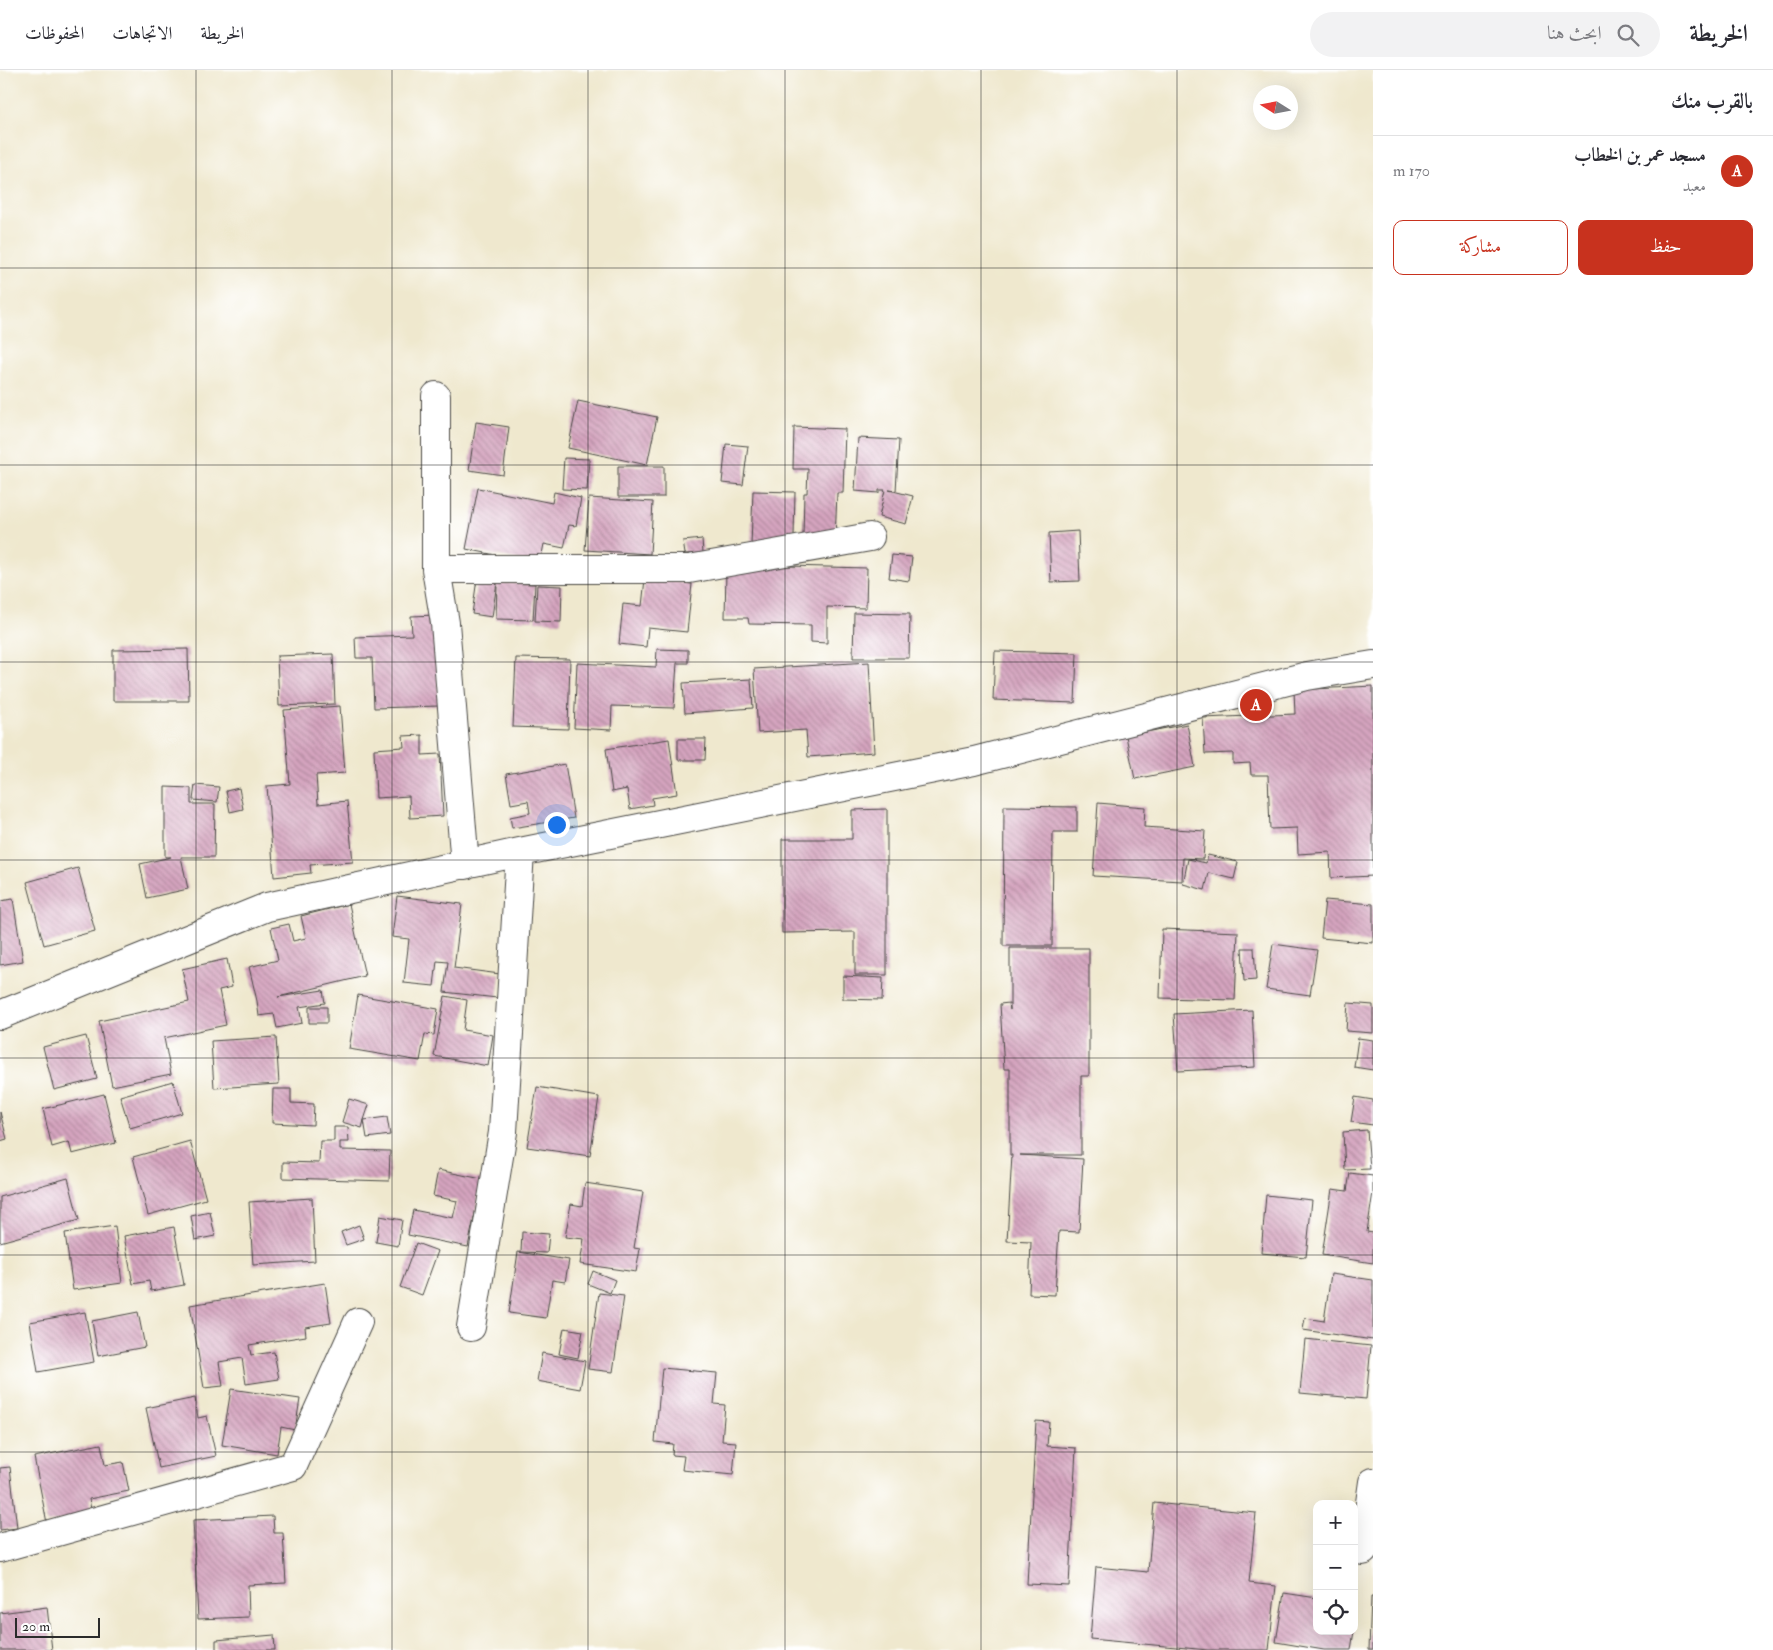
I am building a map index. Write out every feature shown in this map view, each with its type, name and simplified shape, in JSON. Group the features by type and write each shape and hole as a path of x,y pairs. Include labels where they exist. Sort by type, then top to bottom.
{"street":[{"path":"436,396 436,569 445,623 465,865"},
{"path":"436,569 689,568 870,537"},
{"path":"0,1015 267,907 520,852 974,761 1307,676 1373,665"},
{"path":"471,1327 503,1132 520,852"},
{"path":"0,1548 293,1466 358,1322"},
{"path":"1363,1551 1373,1482"}],"building":[{"path":"578,401 657,417 647,465 568,448"},
{"path":"476,422 509,427 503,475 469,470"},
{"path":"794,427 845,429 843,493 837,493 835,539 751,546 753,491 795,492 794,536 803,537 804,493 807,493 808,469 793,469"},
{"path":"858,438 899,440 896,491 889,490 913,496 906,524 879,517 885,490 879,490 879,493 855,491"},
{"path":"726,444 748,446 743,485 722,483"},
{"path":"564,458 589,459 587,490 562,489"},
{"path":"618,466 664,466 664,497 618,497"},
{"path":"478,488 552,503 554,492 581,498 576,526 569,525 564,548 544,544 540,564 466,549"},
{"path":"589,498 653,502 650,554 585,550"},
{"path":"1078,531 1080,581 1051,582 1049,533"},
{"path":"702,539 703,553 685,554 683,541"},
{"path":"892,555 912,557 909,581 889,578"},
{"path":"747,565 867,568 866,608 827,607 827,643 811,642 811,625 749,624 748,618 725,618 726,570"},
{"path":"477,579 497,582 492,617 472,614"},
{"path":"645,579 692,584 687,632 648,628 646,647 619,644 623,604 642,606"},
{"path":"497,583 535,584 533,620 496,619"},
{"path":"537,585 562,586 561,622 535,621"},
{"path":"854,613 910,614 909,658 853,658"},
{"path":"436,615 439,706 374,708 372,658 356,658 355,637 412,635 411,616"},
{"path":"188,649 189,701 113,701 113,650"},
{"path":"657,649 688,650 688,663 677,663 674,708 612,706 611,730 574,728 577,663 656,667"},
{"path":"995,651 1077,653 1075,703 993,700"},
{"path":"333,654 335,704 279,706 277,656"},
{"path":"516,658 570,659 568,729 513,727"},
{"path":"869,662 874,752 808,757 806,730 758,733 754,669"},
{"path":"751,679 753,708 685,713 683,683"},
{"path":"1373,686 1373,876 1331,878 1330,852 1298,854 1297,828 1270,829 1268,775 1251,775 1250,763 1233,764 1233,753 1205,754 1203,718 1295,714 1294,690"},
{"path":"340,706 345,773 316,775 318,804 347,801 353,862 310,865 311,873 274,877 267,786 290,784 284,710"},
{"path":"1187,724 1195,767 1135,779 1126,736"},
{"path":"422,735 422,755 440,754 443,816 410,818 409,796 376,798 374,749 404,747 403,736"},
{"path":"669,739 677,794 652,798 653,805 630,809 627,789 612,792 606,749"},
{"path":"678,739 706,739 705,760 678,760"},
{"path":"565,764 574,818 512,828 510,817 530,813 528,801 511,804 506,774"},
{"path":"195,785 219,787 217,802 193,800"},
{"path":"165,787 191,788 191,804 215,804 214,857 181,857 188,889 147,898 140,864 171,857 165,857"},
{"path":"239,788 243,809 230,812 226,791"},
{"path":"1098,803 1145,807 1144,827 1205,831 1203,859 1183,858 1182,881 1093,876"},
{"path":"1004,806 1077,807 1077,832 1053,832 1052,946 1003,946"},
{"path":"887,809 887,975 855,975 855,932 782,933 782,839 852,839 852,810"},
{"path":"1208,855 1238,862 1234,879 1209,873 1205,890 1183,884 1188,859 1206,863"},
{"path":"78,868 95,931 44,945 27,882"},
{"path":"397,896 462,904 454,968 500,974 497,998 444,992 448,962 437,961 434,986 404,983 409,939 392,937"},
{"path":"13,899 23,961 0,965 0,901"},
{"path":"1325,900 1373,904 1373,943 1321,938"},
{"path":"349,904 365,976 278,997 323,990 325,1003 299,1007 302,1023 277,1028 274,1014 259,1016 249,967 278,960 271,928 289,924 293,941 306,938 301,916"},
{"path":"1162,929 1238,932 1235,1000 1160,998"},
{"path":"1273,944 1317,950 1310,995 1266,989"},
{"path":"1010,948 1089,948 1089,1076 1081,1076 1081,1155 1020,1155 1083,1159 1079,1232 1059,1231 1055,1295 1029,1294 1031,1242 1007,1241 1012,1155 1010,1155 1010,1069 1004,1069 1000,1004 1009,1003 1010,1010"},
{"path":"1242,948 1254,948 1256,980 1244,981"},
{"path":"227,959 232,987 219,990 226,1025 164,1038 171,1074 112,1086 99,1021 189,1002 182,969"},
{"path":"843,976 883,978 882,1000 843,999"},
{"path":"358,995 438,1009 434,1035 425,1034 420,1061 349,1049"},
{"path":"445,996 467,1000 463,1030 493,1035 488,1066 434,1056"},
{"path":"1348,1003 1373,1005 1373,1033 1346,1031"},
{"path":"309,1007 327,1007 327,1023 309,1023"},
{"path":"1252,1010 1255,1067 1178,1071 1174,1014"},
{"path":"86,1036 97,1079 54,1090 43,1047"},
{"path":"276,1037 279,1084 214,1088 211,1041"},
{"path":"1358,1038 1373,1040 1373,1070 1354,1067"},
{"path":"173,1081 182,1113 130,1128 120,1096"},
{"path":"537,1087 599,1097 590,1156 527,1147"},
{"path":"273,1089 291,1089 291,1103 314,1104 313,1125 272,1123"},
{"path":"104,1094 116,1143 72,1154 69,1142 52,1147 43,1109"},
{"path":"1355,1097 1373,1100 1373,1125 1351,1122"},
{"path":"349,1099 369,1105 362,1128 342,1122"},
{"path":"0,1112 7,1139 0,1141"},
{"path":"387,1117 390,1135 367,1138 364,1120"},
{"path":"334,1127 348,1127 349,1142 340,1142 340,1150 390,1151 389,1181 283,1178 283,1162 319,1163 320,1141 334,1141"},
{"path":"1367,1130 1370,1169 1345,1170 1343,1132"},
{"path":"190,1141 206,1199 148,1215 133,1157"},
{"path":"438,1170 482,1179 468,1247 408,1235 413,1210 453,1218 457,1201 433,1196"},
{"path":"1350,1173 1373,1176 1373,1192 1367,1232 1373,1233 1373,1263 1322,1255 1332,1189 1347,1191"},
{"path":"68,1178 79,1220 0,1242 0,1197"},
{"path":"585,1183 643,1192 634,1248 640,1249 636,1272 580,1264 584,1239 565,1237 571,1204 582,1206"},
{"path":"1266,1195 1312,1200 1306,1257 1261,1253"},
{"path":"312,1198 315,1261 253,1265 249,1202"},
{"path":"210,1212 215,1236 195,1240 191,1216"},
{"path":"380,1216 402,1220 398,1246 376,1242"},
{"path":"359,1225 364,1239 346,1245 341,1232"},
{"path":"115,1226 122,1283 73,1290 65,1233"},
{"path":"174,1227 184,1285 151,1291 149,1281 133,1284 124,1236"},
{"path":"522,1232 549,1234 547,1253 521,1252"},
{"path":"416,1243 438,1251 422,1295 400,1287"},
{"path":"518,1252 569,1260 565,1282 552,1280 546,1318 509,1313"},
{"path":"593,1271 615,1280 610,1293 588,1284"},
{"path":"1331,1274 1373,1280 1373,1340 1303,1330 1305,1318 1324,1321"},
{"path":"325,1283 331,1323 305,1327 306,1336 249,1345 251,1355 274,1352 279,1379 246,1384 242,1358 219,1362 223,1386 204,1388 190,1305"},
{"path":"599,1293 624,1296 613,1372 588,1369"},
{"path":"85,1312 94,1362 38,1372 30,1322"},
{"path":"138,1312 145,1347 98,1356 92,1321"},
{"path":"564,1328 583,1331 578,1358 559,1354"},
{"path":"1305,1339 1371,1346 1366,1399 1300,1393"},
{"path":"542,1353 585,1361 580,1389 537,1381"},
{"path":"662,1368 717,1373 714,1404 725,1405 722,1441 736,1442 733,1475 682,1470 684,1456 672,1455 673,1444 655,1442"},
{"path":"231,1389 300,1399 295,1430 281,1427 277,1454 222,1445"},
{"path":"195,1398 198,1418 207,1416 216,1456 159,1468 146,1408"},
{"path":"1036,1421 1049,1422 1047,1446 1076,1448 1069,1586 1027,1584"},
{"path":"101,1444 105,1465 123,1462 129,1491 89,1499 92,1514 47,1523 34,1457"},
{"path":"10,1467 17,1528 0,1530 0,1468"},
{"path":"1154,1503 1256,1513 1249,1583 1276,1586 1269,1650 1208,1650 1090,1639 1096,1567 1148,1572"},
{"path":"273,1516 274,1533 283,1533 286,1583 248,1585 249,1617 198,1619 193,1520"},
{"path":"1284,1593 1313,1597 1313,1635 1353,1635 1351,1650 1324,1650 1276,1642"},
{"path":"1371,1597 1373,1597 1373,1650 1369,1650"},
{"path":"47,1607 52,1650 0,1650 0,1613"},
{"path":"274,1635 275,1650 216,1650 216,1640"}],"place":[{"name":"مسجد عمر بن الخطاب","path":"1256,705"}]}
